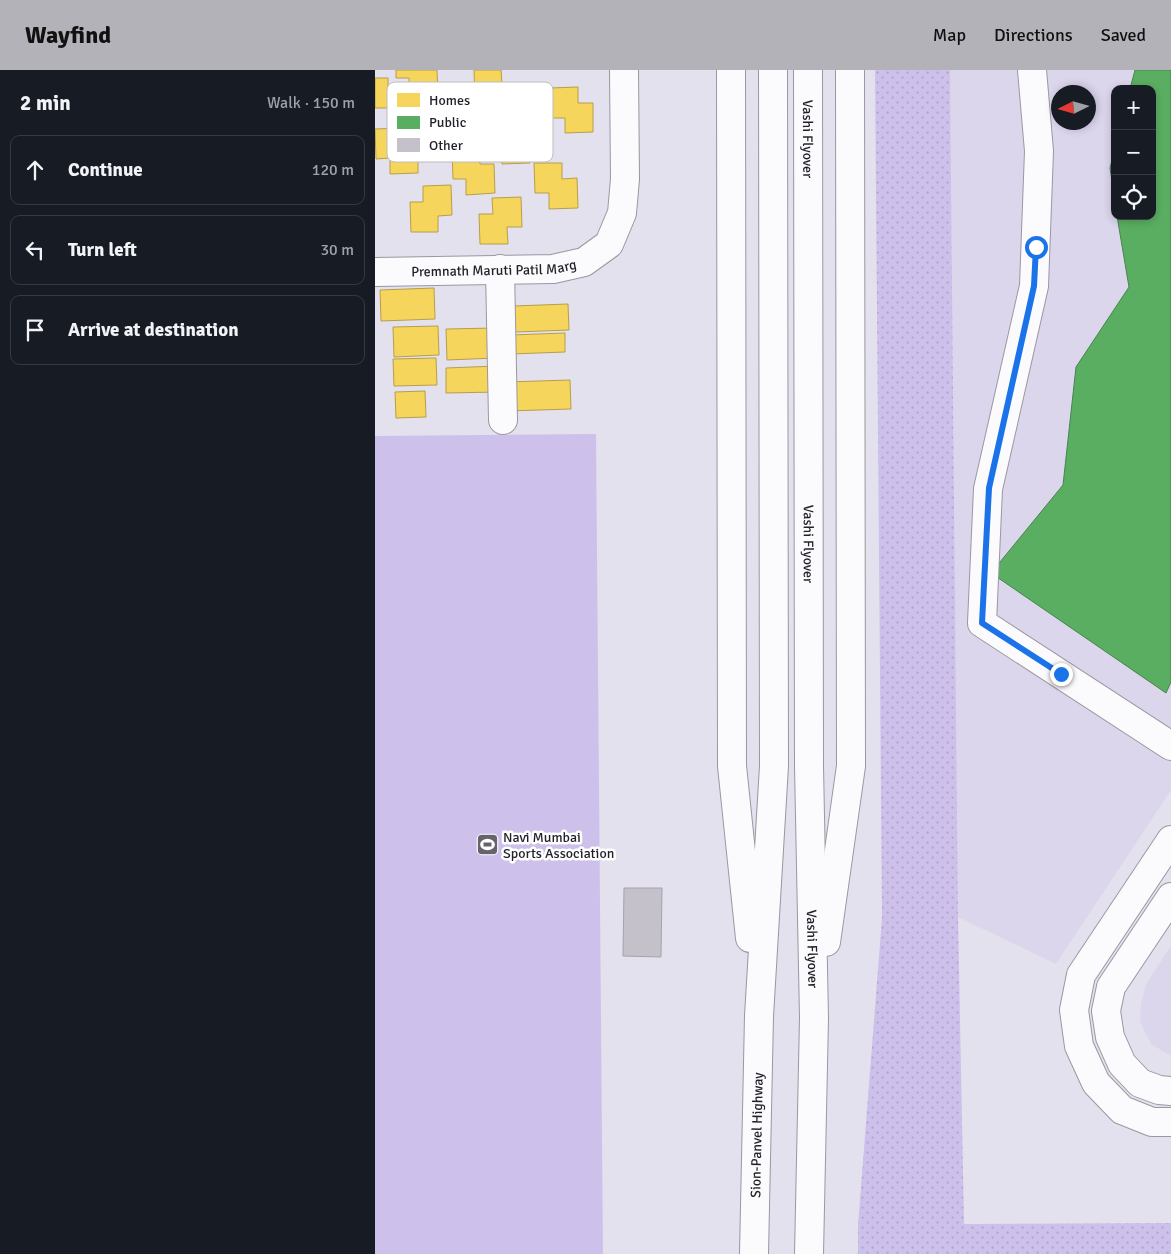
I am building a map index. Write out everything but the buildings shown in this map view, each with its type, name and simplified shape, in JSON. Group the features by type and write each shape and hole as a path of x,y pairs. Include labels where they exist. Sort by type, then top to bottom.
{"main road":[{"name":"Premnath Maruti Patil Marg","path":"375,272 553,269 584,262 609,244 622,213 625,180 624,70"},
{"path":"731,70 732,766 759,1016"},
{"path":"759,1016 774,766 773,70"},
{"name":"Vashi Flyover","path":"808,70 809,766 814,1018"},
{"path":"809,1254 814,1018 851,766 850,70"},
{"path":"1032,70 1039,150 1034,286 989,488 982,623 1171,746"},
{"path":"500,269 503,420"},
{"path":"1171,840 1081,975 1074,1010 1079,1046 1096,1082 1122,1110 1152,1122 1171,1122"},
{"path":"1171,896 1111,987 1106,1011 1110,1037 1122,1064 1140,1083 1159,1090 1171,1091"},
{"name":"Sion-Panvel Highway","path":"754,1254 759,1016"}],"shaded area":[{"path":"875,70 950,70 958,917 964,1224 1171,1223 1171,1254 858,1254 858,1225 882,918"},
{"path":"950,70 1171,70 1171,790 1056,964 958,917"},
{"name":"Navi Mumbai Sports Association","path":"596,434 603,1254 375,1254 375,436"},
{"path":"1171,946 1171,1056 1151,1044 1140,1022 1141,1004 1146,984"}],"place":[{"name":"Navi Mumbai Sports Association","path":"487,845"}],"route":[{"path":"1036,247 1034,286 989,488 982,623 1061,674"}]}
